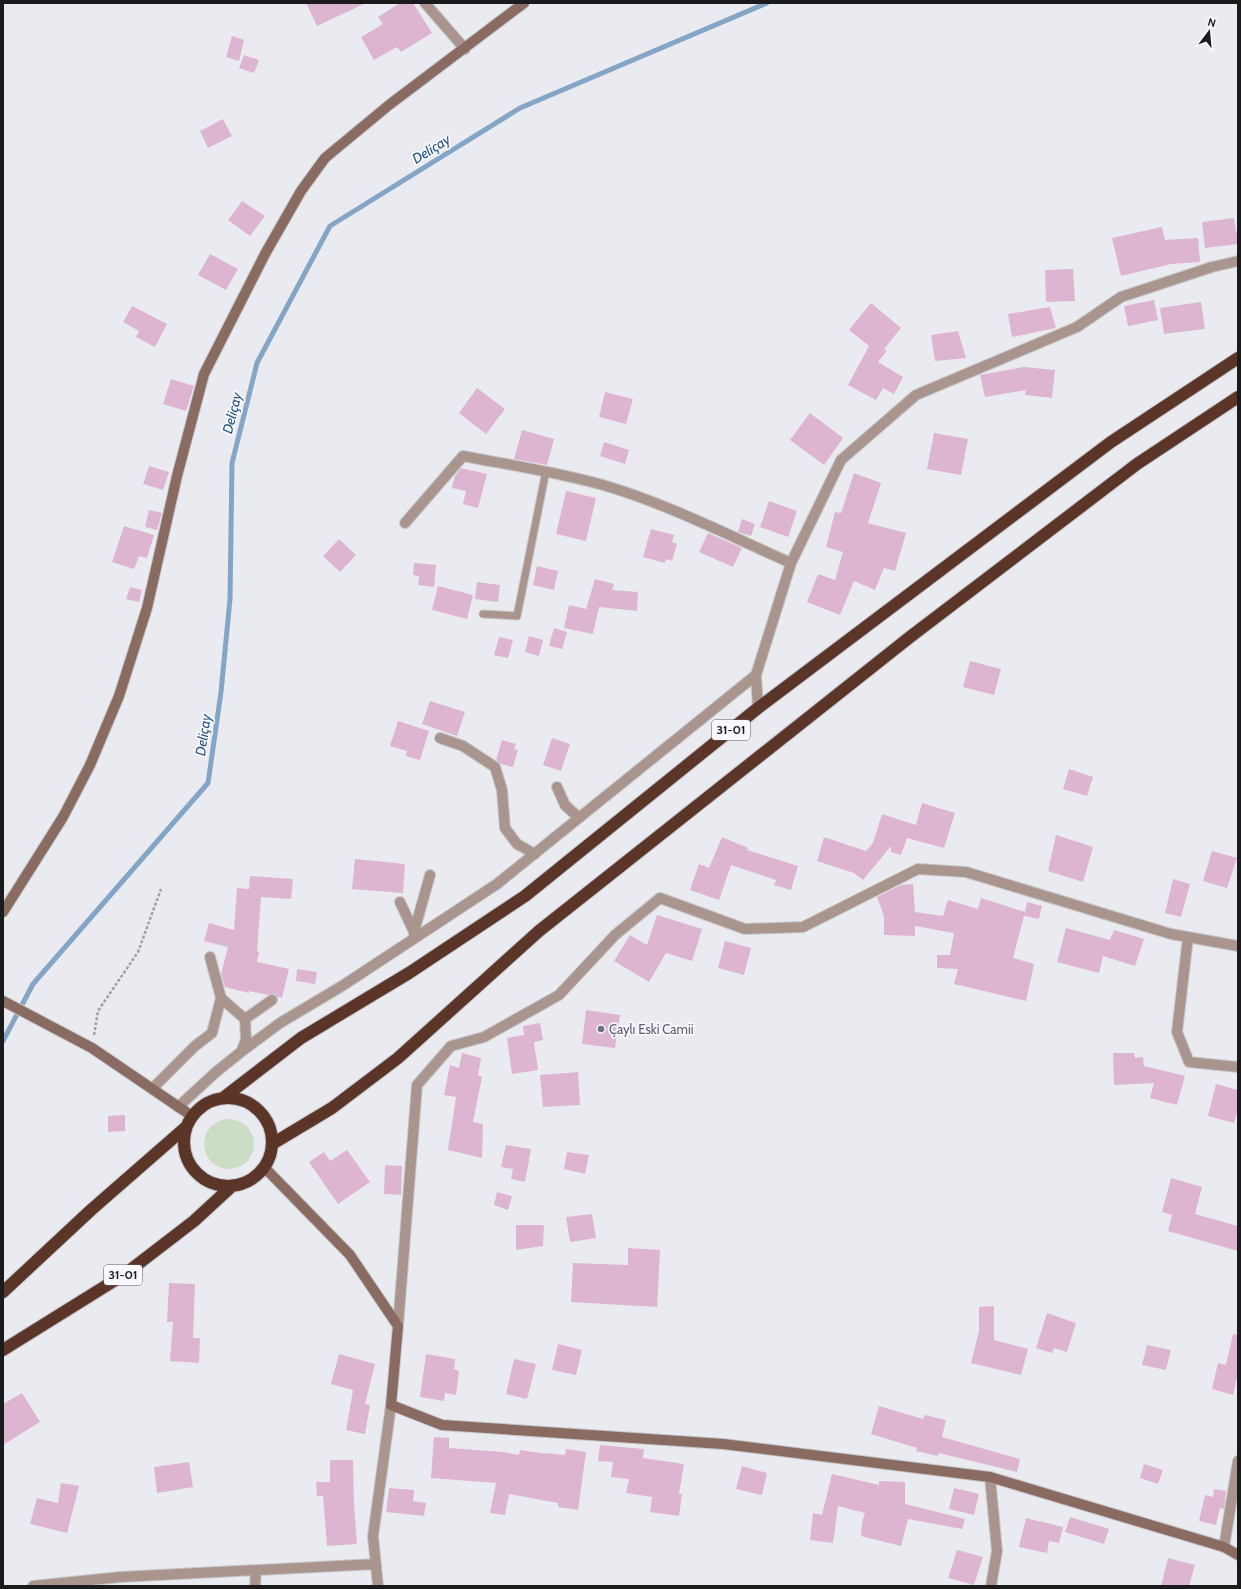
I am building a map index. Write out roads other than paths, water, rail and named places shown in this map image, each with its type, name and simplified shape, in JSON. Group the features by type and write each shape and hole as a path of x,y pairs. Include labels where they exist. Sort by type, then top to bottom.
{"highway":[{"name":"31-01","path":"223,1098 301,1038 409,973 525,896 758,708 1112,442 1238,358"},
{"name":"31-01","path":"272,1144 332,1108 398,1058 539,931 910,637 1137,464 1238,397"},
{"path":"223,1098 236,1099 248,1103 258,1110 266,1120 271,1132 272,1144 264,1167 255,1176 244,1183 232,1186 219,1185 207,1181 197,1174 189,1164 183,1140 186,1127 192,1116 200,1107 211,1101 223,1098"},
{"path":"3,1292 91,1210 186,1127"},
{"name":"31-01","path":"3,1350 125,1274 194,1221 232,1186"}],"street":[{"path":"425,3 465,48"},
{"path":"3,912 63,817 90,766 119,696 146,608 177,476 204,374 265,254 301,191 325,158 389,105 524,3"},
{"path":"758,708 756,676 792,563 841,460 916,395 1077,328 1121,297 1212,267 1238,261"},
{"path":"405,523 463,456 546,471 604,486 671,509 792,563"},
{"path":"178,1107 216,1072 280,1023 342,986 414,935 497,884 756,676"},
{"path":"440,738 463,746 495,767 502,790 505,828 517,844 535,854"},
{"path":"556,787 565,804 579,818"},
{"path":"378,1586 373,1536 391,1405 417,1085 451,1046 484,1037 558,995 615,934 660,898 746,929 802,927 918,869 966,872 1171,934 1238,946"},
{"path":"414,935 430,875"},
{"path":"400,902 414,935"},
{"path":"1188,937 1177,1032 1189,1062 1238,1067"},
{"path":"152,1089 195,1046 212,1033 221,998 210,957"},
{"path":"221,998 245,1019 246,1040 241,1052"},
{"path":"245,1019 272,1000"},
{"path":"3,1001 92,1048 192,1116"},
{"path":"264,1167 350,1255 398,1326"},
{"path":"391,1405 442,1425 724,1444 990,1477 1224,1548 1238,1555"},
{"path":"1224,1548 1238,1461"},
{"path":"990,1477 997,1551 991,1586"},
{"path":"33,1586 120,1577 376,1564"},
{"path":"255,1586 256,1570"}],"lane":[{"path":"483,614 517,616 546,471"}],"waterway":[{"name":"Deliçay","path":"3,1041 33,984 208,783 221,692 230,599 232,463 257,363 330,226 520,108 767,3"}],"place":[{"name":"Çaylı Eski Camii","path":"601,1029"}]}
